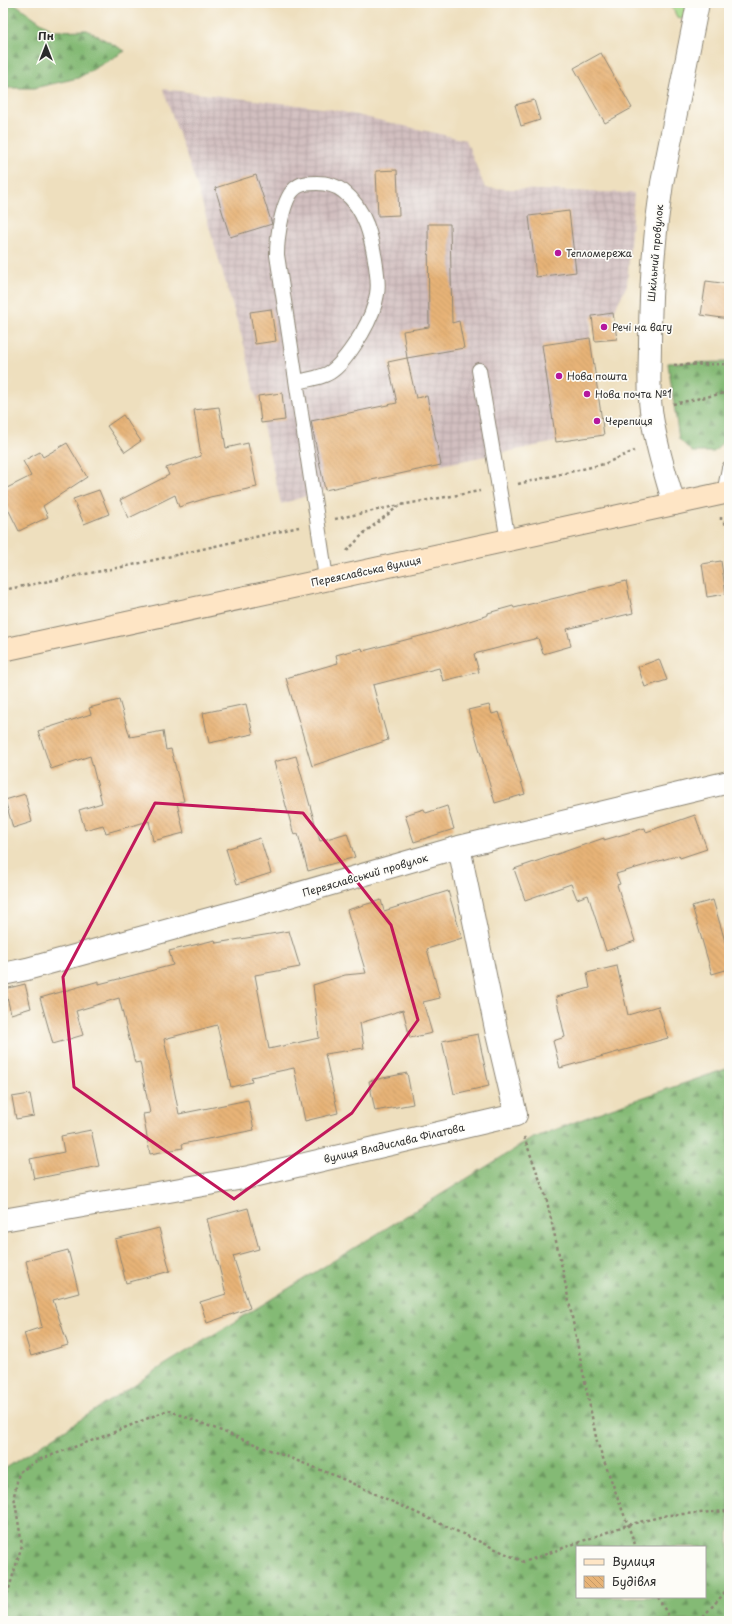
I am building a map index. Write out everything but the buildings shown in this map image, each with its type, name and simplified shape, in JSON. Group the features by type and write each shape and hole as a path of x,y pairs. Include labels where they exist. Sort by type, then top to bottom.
{"main road":[{"name":"Переяславська вулиця","path":"3,650 326,578 508,541 727,493"}],"street":[{"name":"Шкільний провулок","path":"674,504 656,440 651,408 650,364 652,274 658,208 667,155 698,3"},
{"name":"Переяславський провулок","path":"3,974 27,969 237,911 459,847 729,782"},
{"path":"459,847 497,1034 516,1114"},
{"name":"вулиця Владислава Філатова","path":"3,1220 249,1177 516,1114"}],"lane":[{"path":"298,382 332,371 351,350 366,326 377,293 378,281 375,256 366,221 354,202 343,191 332,185 320,183 302,184 296,187 290,194 286,202 277,245 278,266 298,382 326,578"},
{"path":"479,370 508,541"},
{"path":"727,493 729,468"}],"path":[{"path":"650,364 707,366 729,364"},
{"path":"651,408 729,392"},
{"path":"3,590 194,552 318,522 400,505"},
{"path":"516,1114 546,1196 568,1295 597,1442 636,1546"},
{"path":"3,1599 8,1592 22,1545 14,1496 19,1472 41,1459 102,1437 168,1410 336,1476 524,1562 627,1525 668,1515 729,1511"},
{"path":"700,1621 729,1588"},
{"path":"659,1598 671,1621"}],"highlighted area":[{"path":"155,803 303,813 391,925 418,1020 352,1113 234,1199 74,1087 63,977"}],"shaded area":[{"path":"163,89 330,109 466,140 485,188 634,193 627,285 613,313 592,316 590,338 604,435 556,442 441,465 325,490 281,504 245,348 197,186"}],"green space":[{"path":"3,3 14,3 53,31 87,30 125,51 78,78 34,88 3,88"},
{"path":"670,3 700,3 696,21 677,17"},
{"path":"729,362 729,435 714,452 692,452 679,439 668,363"},
{"path":"729,1068 729,1621 3,1621 3,1470 166,1364 531,1139 606,1110"}],"place":[{"name":"Тепломережа","path":"558,253"},
{"name":"Речі на вагу","path":"604,327"},
{"name":"Нова пошта","path":"559,376"},
{"name":"Нова почта №1","path":"587,394"},
{"name":"Черепиця","path":"597,421"}]}
